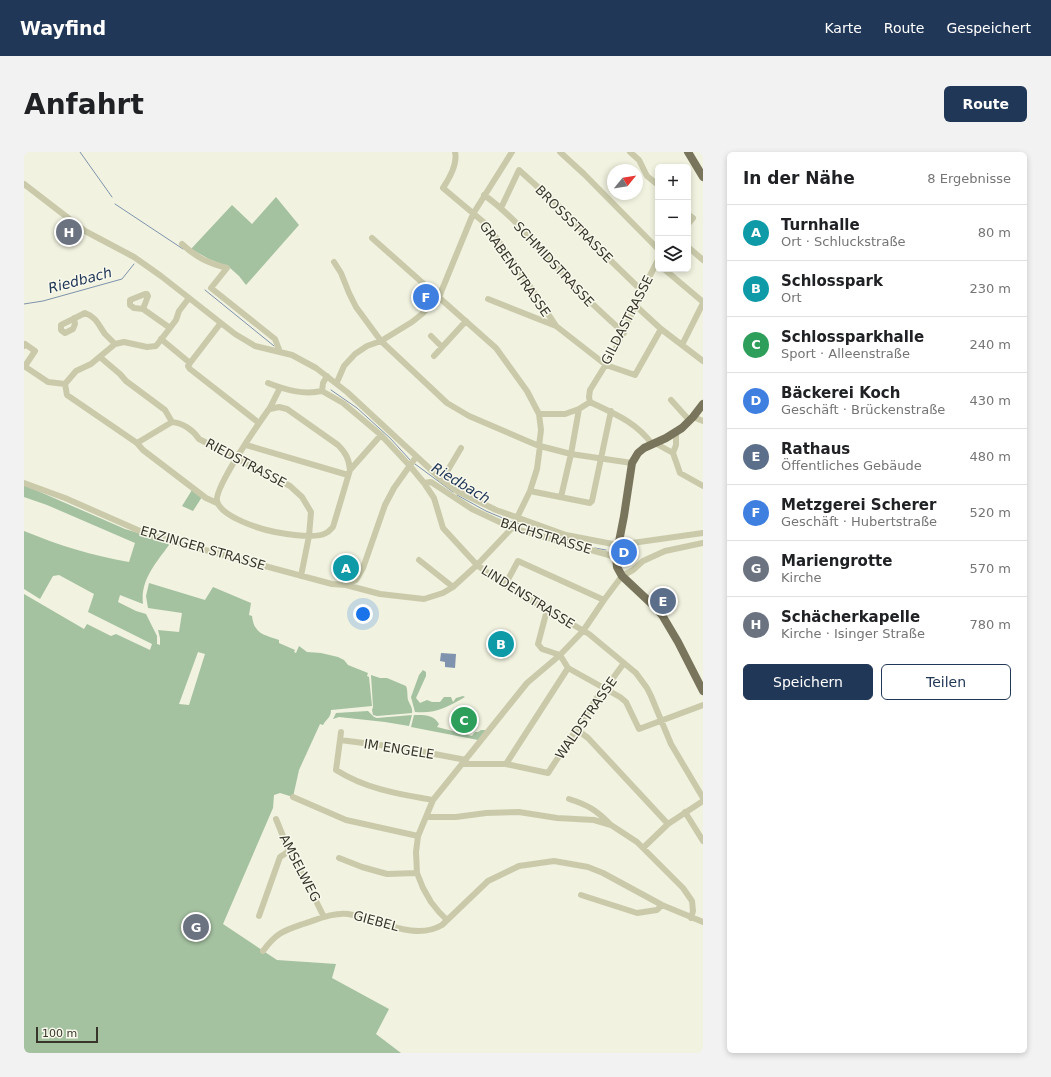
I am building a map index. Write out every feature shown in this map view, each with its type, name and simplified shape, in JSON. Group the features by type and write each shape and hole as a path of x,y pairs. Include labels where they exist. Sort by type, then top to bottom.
{"main road":[{"path":"688,152 703,177"},
{"path":"702,685 662,615 655,606 622,576 617,567 616,557 632,463 638,453 644,448 676,432 692,419 703,404"}],"street":[{"name":"GRABENSTRASSE","path":"455,152 456,158 443,188 488,225 556,326"},
{"path":"336,382 344,366 354,354 367,346 381,341 422,314 439,297 473,214 512,152"},
{"path":"560,152 584,174 655,246"},
{"path":"630,152 638,154 639,160 647,176 655,183"},
{"name":"BROSSSTRASSE","path":"500,208 519,170 561,208 606,256 642,291"},
{"name":"BACHSTRASSE","path":"24,184 84,231 139,261 161,276 220,324 235,334 256,346 303,360 336,382 413,462 424,483 431,482 474,505 514,523 616,557"},
{"name":"SCHMIDSTRASSE","path":"484,195 526,233 593,306 624,333"},
{"path":"372,238 496,348 527,391 540,414 565,414 579,409 590,402 625,419 644,433 653,443 673,453"},
{"path":"182,244 189,251 208,263 227,268 210,288 275,339 280,352"},
{"path":"691,250 703,260"},
{"path":"334,262 341,273 356,307 381,341 447,403 469,416 539,446 571,454 632,463"},
{"name":"GILDASTRASSE","path":"590,402 590,390 624,333 642,291 655,267"},
{"path":"667,272 703,303 682,345"},
{"path":"65,384 76,371 91,364 114,344 124,342 147,347 156,346 176,320 179,311 188,298"},
{"name":"GRABENSTRASSE","path":"488,299 556,326 606,365 635,375 661,329"},
{"path":"636,306 661,329 703,361"},
{"path":"143,309 170,328"},
{"path":"74,318 84,313 92,316 97,320 114,344"},
{"path":"434,356 466,321"},
{"path":"220,324 188,366 259,423"},
{"path":"431,336 442,346"},
{"path":"161,339 190,363"},
{"path":"24,346 25,344 34,351 24,366 48,382 65,384"},
{"path":"100,357 126,381 165,410 172,422 137,443"},
{"path":"268,382 280,388 303,393 313,393 322,391 323,383 327,376"},
{"path":"65,384 68,395 137,443 143,450 206,498 217,503 222,510 232,518 274,532 309,536 326,533 333,527 349,473 349,460 345,452 338,445 287,409 279,407 270,409"},
{"path":"217,503 217,494 237,458 259,423 270,409 271,404 280,388"},
{"name":"BACHSTRASSE","path":"322,391 343,403 413,462 442,480 474,505 496,510 514,523 618,545 702,533"},
{"path":"670,400 692,419 703,421"},
{"path":"561,497 579,409"},
{"path":"530,491 590,503 592,501 610,411"},
{"name":"ERZINGER STRASSE","path":"24,483 65,498 149,535 332,584 346,585 380,594 424,599 453,587 477,565 514,523 530,491 537,469 541,430 540,414"},
{"name":"RIEDSTRASSE","path":"172,422 178,422 194,431 200,439 290,486 302,497 311,512 309,536 301,576"},
{"path":"676,432 676,446 673,453 680,473 703,486"},
{"path":"349,473 381,436"},
{"path":"246,445 349,473"},
{"path":"442,480 461,448"},
{"path":"346,585 356,580 363,568 385,505 394,488 413,462"},
{"name":"LINDENSTRASSE","path":"424,483 434,498 443,528 477,565 505,585 586,633 636,673 647,688 671,744 703,798"},
{"path":"447,920 431,902 417,873 416,852 418,836 433,800 527,683 586,633 604,600 622,576 633,570 643,561 665,551 703,544 702,533"},
{"path":"419,560 453,587"},
{"path":"505,585 518,561 604,600"},
{"path":"548,610 538,644 542,649 560,655 568,668 604,687 626,702 639,729 703,705"},
{"name":"WALDSTRASSE","path":"548,773 604,687 608,685 624,663"},
{"path":"506,764 568,668"},
{"path":"576,729 588,738 668,824"},
{"path":"341,732 336,770 350,779 365,785 397,794 433,800"},
{"name":"IM ENGELE","path":"340,740 403,748 465,762 506,764 548,773"},
{"path":"294,797 346,820 418,836"},
{"path":"569,799 586,804 601,815 611,825 643,848 683,888 692,901 693,911 691,918"},
{"path":"643,848 668,824 703,801"},
{"path":"426,817 456,817 486,813 518,812 557,818 594,820 611,825"},
{"path":"685,812 703,841"},
{"name":"AMSELWEG","path":"276,819 289,851 324,917"},
{"path":"259,916 280,857 289,851"},
{"path":"339,858 362,867 387,874 417,873"},
{"name":"GIEBEL","path":"263,951 272,939 283,932 324,917 347,914 397,928 426,932 435,930 488,881 519,866 554,861 588,867 603,873 662,905 703,922"},
{"path":"581,895 637,913 657,910 662,905"}],"green space":[{"path":"276,197 299,225 246,285 229,267 209,259 191,249 232,205 252,224"},
{"path":"24,485 125,529 168,542 169,545 154,565 146,580 143,604 120,595 118,602 146,614 157,636 157,644 160,645 158,630 179,632 182,613 148,608 146,596 149,583 205,600 213,587 251,603 249,615 252,616 257,630 264,635 279,640 279,643 295,650 294,652 296,653 299,646 307,652 321,653 338,657 344,660 348,665 368,673 367,676 369,677 372,706 331,710 329,717 323,725 320,724 299,770 293,797 280,793 274,795 273,808 223,924 277,960 336,964 332,978 389,1009 376,1034 401,1053 24,1053 24,594 84,629 87,624 111,636 116,634 150,650 152,644 88,612 94,594 59,575 53,576 40,599 24,589 24,531 76,550 129,562 135,543 47,505 24,497","holes":["198,652 205,654 189,705 179,704"]},
{"path":"192,490 202,497 193,511 182,506"},
{"path":"423,670 426,672 426,676 416,698 420,703 427,700 432,702 440,702 444,697 451,697 453,702 456,698 463,696 465,697 447,707 435,711 415,712 411,697 419,675"},
{"path":"371,675 380,678 387,678 406,686 412,713 377,716 373,715"},
{"path":"368,711 377,718 412,715 409,726 339,717 333,719 336,713"},
{"path":"414,715 425,715 434,718 439,724 437,727 472,736 475,732 486,730 478,740 411,727"}],"water":[{"path":"441,653 456,654 455,668 445,667 445,662 440,661"}],"waterway":[{"path":"80,152 112,197"},
{"path":"115,204 183,249"},
{"name":"Riedbach","path":"24,304 43,301 122,279 134,264"},
{"name":"Riedbach","path":"205,290 274,346"},
{"name":"Riedbach","path":"331,390 357,408 390,438 411,461"},
{"name":"Riedbach","path":"415,464 453,492"},
{"name":"Riedbach","path":"457,495 486,511 512,522"},
{"name":"Riedbach","path":"516,523 590,547"},
{"name":"Riedbach","path":"595,548 606,550"}],"place":[{"name":"Schächerkapelle","path":"69,232"},
{"name":"Metzgerei Scherer","path":"426,297"},
{"name":"Bäckerei Koch","path":"624,552"},
{"name":"Turnhalle","path":"346,568"},
{"name":"Rathaus","path":"663,601"},
{"name":"Schlosspark","path":"501,644"},
{"name":"Schlossparkhalle","path":"464,720"},
{"name":"Mariengrotte","path":"196,927"}]}
